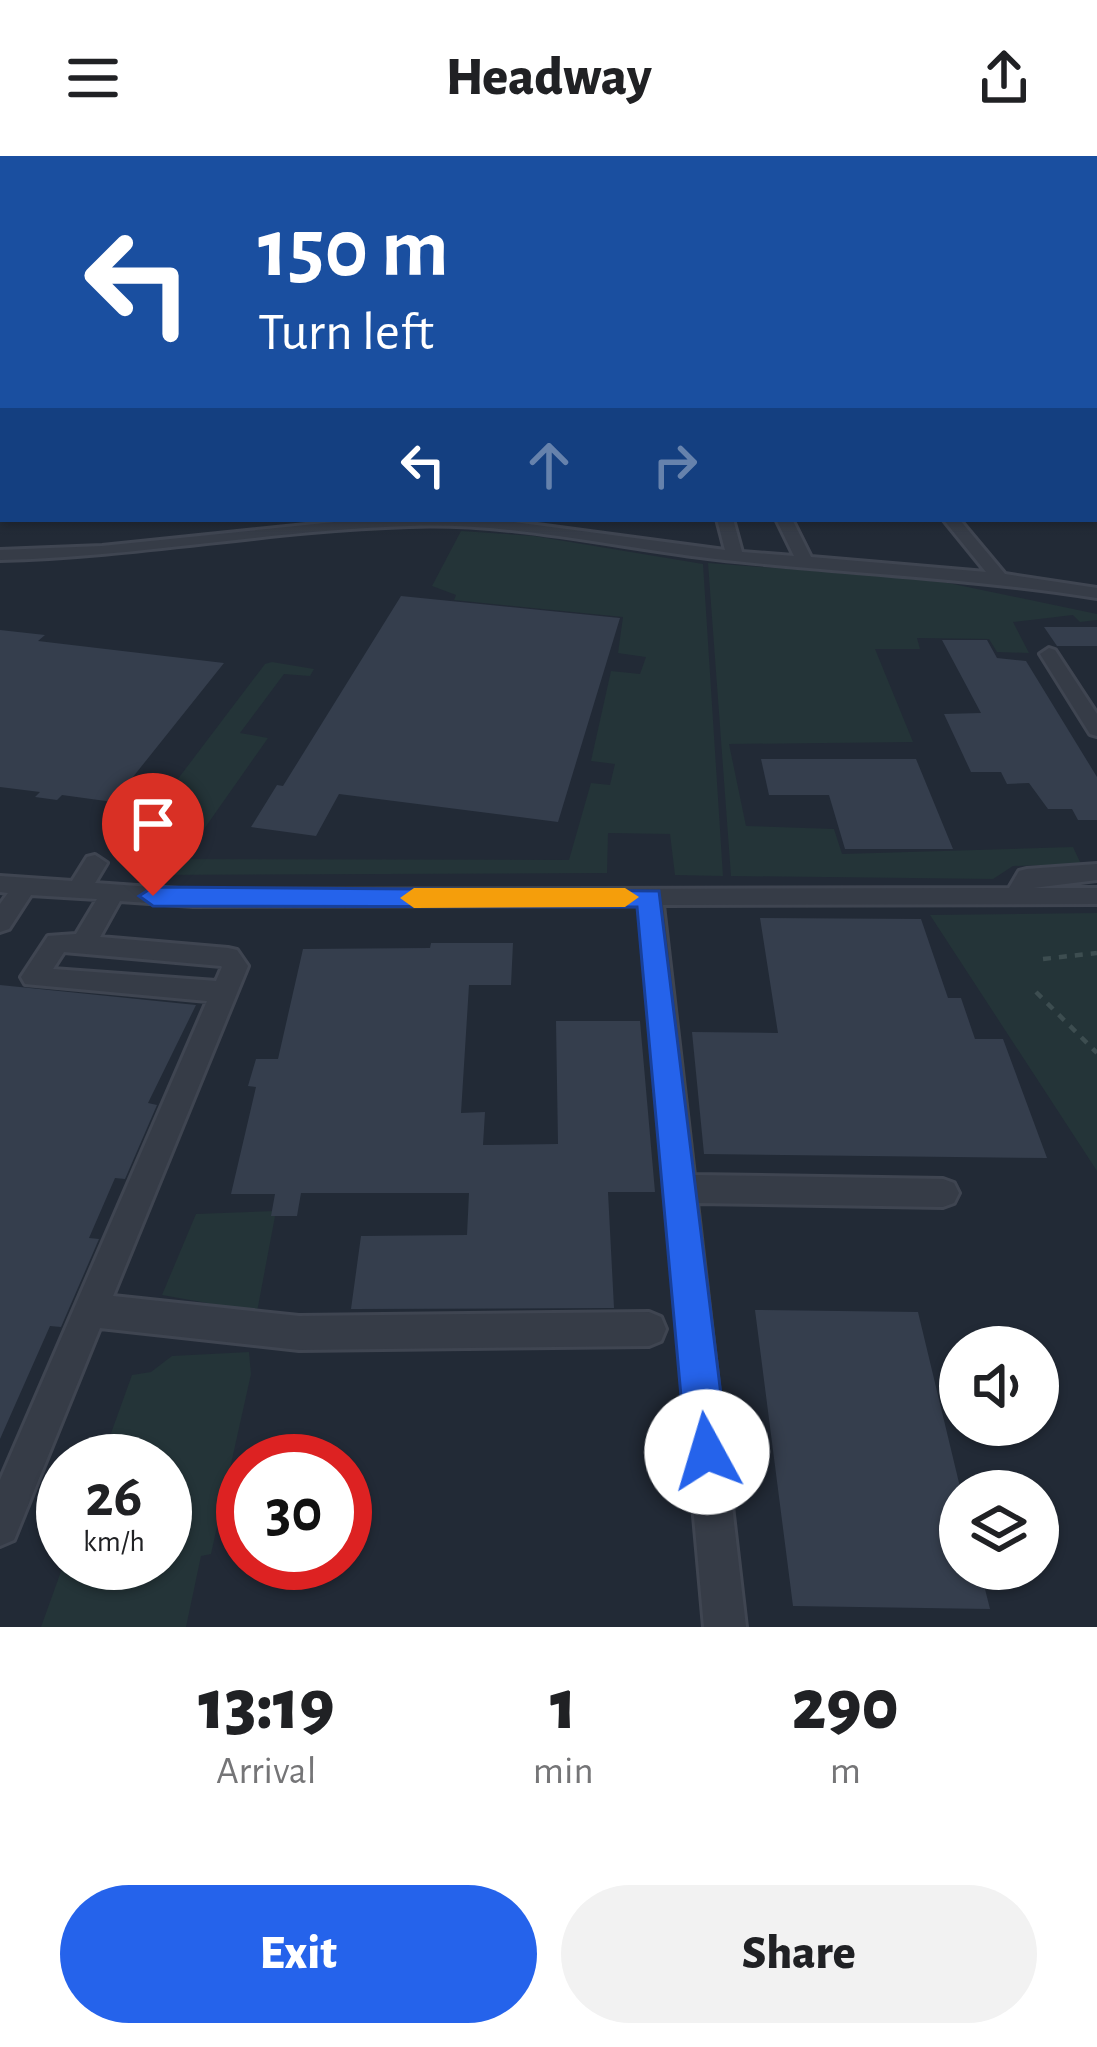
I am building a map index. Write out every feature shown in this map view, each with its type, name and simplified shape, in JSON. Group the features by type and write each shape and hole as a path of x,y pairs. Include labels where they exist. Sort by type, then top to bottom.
{"street":[{"path":"0,555 124,549 401,522"},
{"path":"449,522 564,525 634,543 735,556 998,577 1097,592"},
{"path":"634,543 637,522"},
{"path":"726,522 735,556"},
{"path":"785,522 804,560"},
{"path":"953,522 998,577"},
{"path":"1049,654 1097,730"},
{"path":"77,892 95,863"},
{"path":"1016,896 1027,877 1040,873 1097,872"},
{"path":"0,923 12,886 112,894 1097,896"},
{"path":"83,944 112,894"},
{"path":"650,897 725,1627"},
{"path":"0,1526 235,966 228,957 57,942 34,976 224,992"},
{"path":"680,1189 943,1193"},
{"path":"91,1310 299,1333 649,1329"}],"path":[{"path":"1043,959 1097,953"},
{"path":"1036,992 1097,1053"}],"shaded area":[{"path":"461,531 534,536 703,564 723,876 675,875 670,834 608,833 607,873 138,875 129,859 569,860 591,783 610,785 615,764 591,761 611,671 640,674 646,657 618,653 623,617 454,600 456,595 432,586"},
{"path":"708,563 934,580 1097,614 1097,620 1080,622 1073,615 1013,622 1029,653 997,652 989,639 917,638 920,649 875,649 913,742 729,744 746,826 834,829 842,854 1073,847 1081,864 1013,866 993,879 731,876"},
{"path":"265,664 314,669 310,676 284,674 240,733 268,738 202,832 146,833 149,817"},
{"path":"1097,913 1097,1171 930,915"},
{"path":"276,1211 257,1312 162,1295 196,1214"},
{"path":"249,1352 251,1374 238,1434 216,1434 216,1532 211,1554 201,1556 186,1627 41,1627 54,1590 192,1590 192,1434 111,1434 132,1375 151,1372 172,1356"}],"building":[{"path":"401,596 620,618 558,822 339,794 316,836 251,827 277,785 283,786"},
{"path":"1044,627 1097,627 1097,646 1057,646"},
{"path":"0,630 45,635 38,641 224,663 113,802 62,795 57,800 35,797 40,792 0,787"},
{"path":"942,640 987,640 997,658 1026,661 1097,777 1097,820 1078,820 1072,809 1048,809 1029,783 1007,784 1001,772 971,772 944,714 981,713"},
{"path":"761,759 916,759 953,849 845,849 829,795 769,795"},
{"path":"760,918 921,919 948,998 961,998 975,1039 1003,1039 1047,1158 704,1154 692,1032 778,1033"},
{"path":"431,943 513,943 511,985 469,985 461,1113 485,1112 483,1145 558,1144 556,1021 640,1021 655,1192 608,1192 614,1308 351,1309 361,1236 467,1235 469,1193 301,1193 297,1216 271,1216 275,1194 231,1194 256,1087 248,1086 256,1059 278,1059 303,949 430,948"},
{"path":"0,985 196,1005 148,1103 157,1105 125,1179 115,1178 89,1238 99,1239 61,1327 50,1326 0,1439"},
{"path":"755,1310 918,1312 939,1400 939,1446 950,1446 956,1470 939,1470 939,1590 985,1590 990,1609 793,1606"}],"slow traffic":[{"path":"414,898 625,897"}],"route":[{"path":"153,896 650,897 707,1452"}]}
